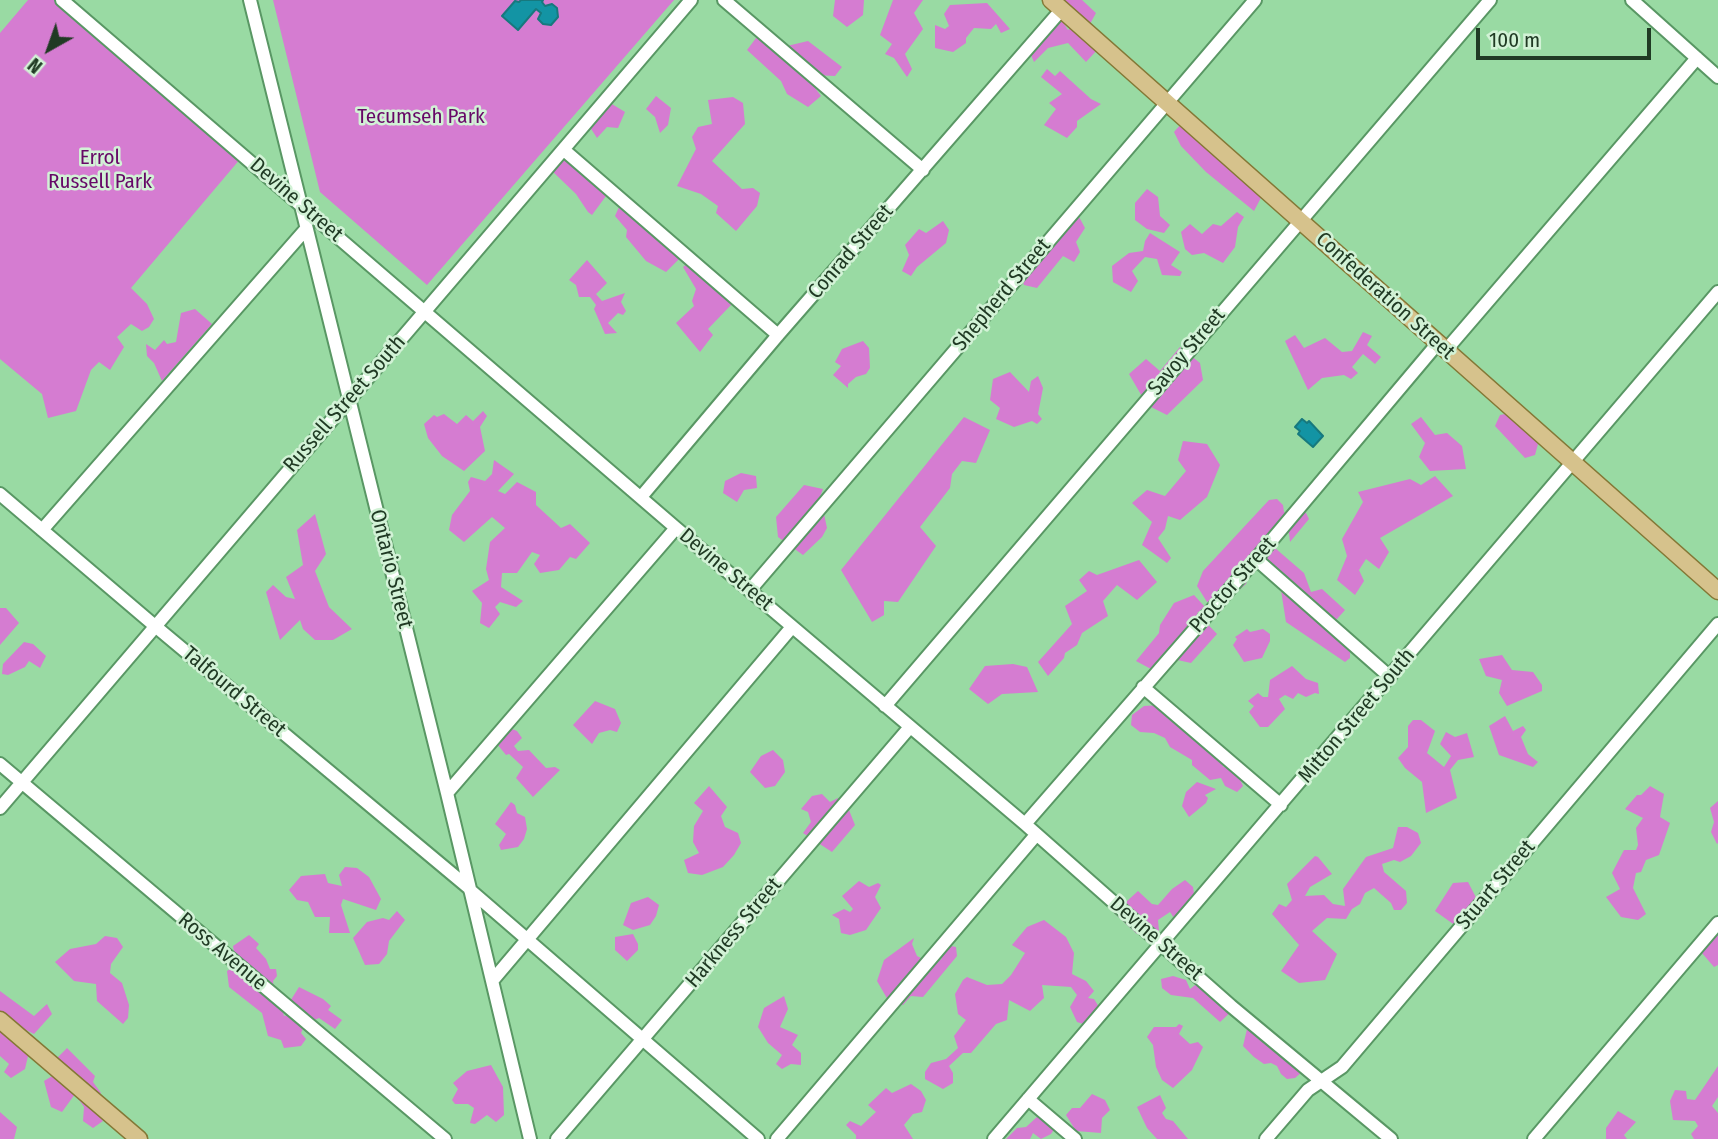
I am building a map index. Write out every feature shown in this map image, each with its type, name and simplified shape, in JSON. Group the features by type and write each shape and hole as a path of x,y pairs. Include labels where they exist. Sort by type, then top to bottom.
{"main road":[{"name":"Confederation Street","path":"1057,5 1718,591"},
{"path":"0,1020 139,1139"}],"street":[{"name":"Devine Street","path":"62,0 1025,824 1163,943 1231,1006 1391,1139"},
{"name":"Ontario Street","path":"250,0 530,1139"},
{"name":"Russell Street South","path":"0,808 691,0"},
{"path":"724,0 923,170"},
{"name":"Shepherd Street","path":"750,590 1255,0"},
{"name":"Savoy Street","path":"885,706 1490,0"},
{"path":"1632,0 1718,77"},
{"name":"Conrad Street","path":"641,497 778,334 923,170 1057,5"},
{"name":"Proctor Street","path":"1025,824 1697,58"},
{"path":"564,150 778,334"},
{"path":"42,530 306,229"},
{"name":"Mitton Street South","path":"994,1139 1718,292"},
{"name":"Talfourd Street","path":"0,494 528,938 758,1139"},
{"path":"447,793 676,528"},
{"path":"1256,559 1390,677"},
{"name":"Stuart Street","path":"1266,1139 1308,1090 1342,1067 1718,624"},
{"path":"492,981 792,627"},
{"path":"1143,687 1280,805"},
{"name":"Harkness Street","path":"557,1139 910,727"},
{"name":"Ross Avenue","path":"0,764 445,1139"},
{"path":"777,1139 1036,835"},
{"path":"1534,1139 1718,923"},
{"path":"1028,1099 1075,1139"}],"green space":[{"name":"Errol Russell Park","path":"28,0 54,0 241,158 131,288 147,304 154,319 149,327 142,331 131,324 117,337 124,347 110,370 99,362 91,370 76,411 48,418 42,394 0,359 0,33"},
{"name":"Tecumseh Park","path":"273,0 674,0 427,285 320,192"},
{"path":"835,0 864,0 863,15 847,27 833,16"},
{"path":"893,0 923,0 914,13 923,29 905,54 912,69 907,77 894,58 885,54 892,44 880,35"},
{"path":"1065,0 1082,0 1096,13 1085,33 1098,49 1086,62 1068,43 1048,48 1034,62 1025,41 1045,17 1063,22 1068,30 1074,26 1061,3"},
{"path":"987,3 1010,29 1001,33 996,24 991,29 974,28 966,38 966,43 953,52 935,48 935,25 945,29 949,26 944,14 950,5"},
{"path":"768,34 773,48 781,58 787,46 808,41 842,67 835,76 815,75 810,81 821,96 808,107 787,94 781,81 747,50 756,38"},
{"path":"1047,69 1055,76 1060,71 1091,99 1101,104 1077,121 1077,127 1067,138 1044,125 1056,109 1049,103 1062,94 1041,77"},
{"path":"656,96 671,108 668,125 660,133 655,117 646,109"},
{"path":"733,97 743,103 745,124 712,161 742,189 753,188 760,193 757,206 736,231 716,213 718,206 701,194 677,186 696,149 692,137 698,127 712,124 708,100"},
{"path":"607,101 625,112 618,128 607,127 597,138 588,124"},
{"path":"1182,123 1264,192 1254,211 1206,172 1181,146 1174,132"},
{"path":"563,156 596,181 606,196 592,215 576,194 550,169"},
{"path":"1147,189 1158,197 1160,216 1170,225 1164,233 1147,229 1135,220 1135,203"},
{"path":"619,207 627,208 680,258 666,272 646,261 626,237 627,230 615,216"},
{"path":"1067,211 1077,213 1085,228 1076,242 1080,252 1074,262 1063,256 1037,288 1024,285 1017,266"},
{"path":"1237,212 1244,217 1238,227 1235,247 1223,263 1204,253 1192,255 1185,249 1181,232 1190,224 1202,234 1213,224 1221,226"},
{"path":"943,221 949,230 946,243 917,267 911,276 902,271 909,255 905,245 919,229 926,233"},
{"path":"1150,233 1180,252 1171,265 1182,272 1180,276 1162,275 1157,259 1145,257 1132,271 1138,281 1131,292 1113,282 1112,266 1129,253 1143,251"},
{"path":"587,260 607,283 596,294 602,301 625,293 621,302 626,311 623,315 618,313 608,323 617,333 605,334 594,309 596,305 590,297 579,297 576,285 569,280"},
{"path":"691,261 731,298 731,305 708,329 713,335 700,352 676,323 694,306 692,301 696,289 683,267"},
{"path":"195,309 212,324 162,381 154,363 147,356 146,344 155,350 164,340 167,344 176,342 181,313"},
{"path":"1363,332 1372,336 1367,345 1381,357 1375,364 1363,354 1352,367 1358,373 1351,379 1344,375 1322,378 1308,390 1285,341 1295,335 1304,348 1325,338 1342,352 1352,351"},
{"path":"863,341 869,348 870,368 866,374 856,377 848,384 848,388 833,375 841,366 835,362 842,349"},
{"path":"1180,347 1200,363 1203,380 1167,415 1147,405 1129,374 1146,359 1160,371"},
{"path":"1010,372 1029,392 1031,381 1038,376 1043,388 1038,414 1042,419 1037,424 1032,421 1014,427 996,419 1000,408 990,400 993,379"},
{"path":"483,411 487,416 480,427 485,451 464,471 442,456 428,438 424,424 434,415 437,417 444,414 457,424 466,415 473,421"},
{"path":"1516,412 1538,444 1535,455 1525,458 1495,426 1500,415"},
{"path":"964,417 990,430 976,463 962,461 952,474 950,488 920,527 936,546 898,602 884,601 884,615 872,622 841,570"},
{"path":"1421,417 1435,435 1447,433 1462,446 1466,469 1430,471 1419,457 1425,443 1411,424"},
{"path":"1183,441 1207,444 1220,465 1207,497 1180,520 1168,516 1165,529 1158,538 1171,558 1167,563 1142,545 1152,522 1132,503 1147,490 1165,496 1186,471 1178,460"},
{"path":"494,460 514,474 498,491 505,494 517,482 536,492 536,505 561,528 570,524 590,543 576,559 570,557 559,570 540,573 534,564 540,555 532,552 517,573 502,573 501,587 523,601 516,607 500,602 495,607 500,614 489,628 480,623 482,603 472,591 489,580 486,569 490,542 505,528 492,517 464,542 449,530 452,515 470,491 468,482 471,477 485,481 492,474"},
{"path":"741,473 756,476 757,488 744,490 737,502 723,493 725,481"},
{"path":"1435,476 1453,496 1380,538 1389,552 1379,569 1366,559 1359,570 1364,581 1355,595 1337,580 1347,556 1342,539 1363,502 1358,492 1410,479 1421,485"},
{"path":"804,485 823,489 816,507 824,514 827,528 822,537 803,555 778,537 776,517"},
{"path":"1277,499 1283,505 1284,512 1294,507 1306,513 1309,519 1290,542 1289,533 1284,532 1279,542 1261,559 1255,556 1246,584 1230,598 1207,602 1197,586 1203,571 1269,500"},
{"path":"315,514 326,554 315,571 329,607 352,629 333,640 315,640 303,629 300,620 280,640 266,592 273,585 286,597 295,599 286,577 303,565 297,530"},
{"path":"1275,548 1304,573 1311,592 1322,589 1345,610 1329,628 1350,650 1350,658 1345,662 1286,622 1280,584 1262,560"},
{"path":"1139,560 1157,582 1137,600 1117,585 1103,601 1108,616 1082,633 1077,645 1065,653 1064,658 1048,676 1038,662 1072,624 1065,606 1087,591 1079,580 1089,571 1097,575"},
{"path":"1194,595 1205,607 1197,613 1217,634 1191,663 1173,659 1151,669 1136,661 1159,633 1160,625 1174,603"},
{"path":"0,608 6,608 19,623 0,645"},
{"path":"1247,629 1250,632 1263,629 1270,634 1270,641 1262,658 1244,662 1233,645 1237,639 1235,637"},
{"path":"24,642 33,644 46,656 40,668 29,661 25,667 8,675 2,674 3,664"},
{"path":"1502,655 1512,670 1533,672 1542,685 1542,691 1507,706 1499,693 1502,680 1486,676 1479,659"},
{"path":"1013,664 1027,667 1038,692 1002,694 988,704 969,689 985,666"},
{"path":"1292,666 1306,679 1318,683 1319,694 1306,697 1298,693 1293,699 1285,695 1279,699 1285,709 1268,727 1260,727 1249,712 1254,706 1248,701 1258,693 1268,697 1270,680"},
{"path":"595,701 615,709 621,723 617,732 610,730 599,733 592,744 573,725"},
{"path":"1160,705 1175,724 1188,723 1222,752 1223,767 1234,767 1243,786 1237,792 1225,786 1221,778 1210,780 1192,765 1192,760 1170,747 1165,738 1154,733 1140,732 1131,725 1132,715 1144,706"},
{"path":"1505,716 1513,731 1523,726 1526,730 1521,737 1528,754 1538,762 1533,767 1499,755 1489,726"},
{"path":"1413,720 1421,720 1435,731 1427,753 1444,767 1451,756 1440,744 1446,732 1455,737 1467,733 1474,757 1458,760 1450,770 1457,798 1426,813 1422,782 1405,768 1398,758 1408,747 1408,726"},
{"path":"512,729 522,738 514,746 518,751 529,750 546,768 555,767 560,770 533,797 516,778 523,767 509,754 506,755 497,744 505,730"},
{"path":"773,750 783,760 785,772 775,786 765,788 750,772 761,756"},
{"path":"1197,782 1216,789 1205,795 1208,798 1206,803 1189,817 1182,806 1186,792"},
{"path":"709,786 727,807 721,816 725,827 738,833 741,843 723,867 702,875 688,873 684,860 699,853 693,842 694,826 703,811 694,803"},
{"path":"1650,786 1664,794 1660,817 1670,823 1659,855 1646,860 1641,872 1636,873 1633,888 1646,914 1638,920 1621,917 1606,897 1620,889 1612,873 1624,850 1636,850 1638,845 1636,828 1643,818 1625,809 1637,795 1641,795"},
{"path":"822,794 830,802 838,798 842,811 849,810 855,825 832,852 803,833 811,822 808,812 801,809 812,796"},
{"path":"1718,801 1717,844 1711,832 1714,822 1710,808"},
{"path":"511,802 517,813 525,817 527,829 518,847 501,850 499,845 506,834 495,824"},
{"path":"1398,827 1407,827 1418,833 1421,843 1411,856 1400,862 1394,860 1382,864 1384,872 1406,891 1407,903 1401,910 1394,910 1391,903 1374,888 1365,893 1360,904 1352,909 1346,919 1327,918 1312,931 1337,954 1325,980 1299,983 1281,971 1299,945 1272,914 1279,904 1286,907 1292,900 1287,884 1315,856 1318,857 1332,874 1310,887 1305,896 1324,895 1333,904 1345,906 1343,889 1366,857 1393,848"},
{"path":"345,867 357,868 369,877 381,899 376,910 343,899 341,905 350,933 329,933 330,917 315,917 308,902 297,900 289,890 301,876 325,874 328,883 342,886 339,875"},
{"path":"1185,880 1193,887 1195,901 1178,924 1170,912 1158,920 1159,931 1137,934 1114,913 1138,891 1152,904 1158,905 1172,889"},
{"path":"859,881 869,887 878,883 881,885 875,897 881,908 866,930 850,935 841,933 839,919 832,915 844,909 850,912 853,909 842,896"},
{"path":"1468,882 1484,913 1463,931 1435,911 1453,883"},
{"path":"648,897 659,905 650,925 633,930 623,925 631,903"},
{"path":"397,911 405,920 389,941 387,954 379,964 365,965 353,938 367,922 383,918 389,920"},
{"path":"1718,916 1718,965 1714,967 1695,945"},
{"path":"1044,920 1066,937 1074,953 1072,974 1086,981 1094,991 1088,998 1094,999 1099,1007 1086,1025 1077,1022 1070,1007 1077,995 1071,987 1042,985 1044,998 1030,1011 1009,1000 1007,1020 996,1024 971,1053 963,1053 949,1066 953,1073 953,1083 943,1089 925,1079 925,1072 931,1063 946,1059 958,1048 954,1036 966,1020 958,1014 955,994 963,980 967,977 987,985 1002,984 1025,953 1012,945 1027,927"},
{"path":"633,934 638,950 627,961 615,950 615,937"},
{"path":"249,935 259,944 256,948 266,959 270,969 276,969 274,990 235,957 233,946"},
{"path":"105,936 117,938 123,947 111,964 110,973 122,983 129,1005 128,1018 123,1024 97,1001 96,984 74,981 55,962 70,949 96,944"},
{"path":"914,938 912,944 917,956 923,959 929,956 941,960 946,945 956,947 957,956 923,997 911,996 903,1005 888,1000 877,981 884,960"},
{"path":"233,967 281,1004 284,1016 297,1012 289,1003 299,987 323,999 331,1006 328,1010 342,1020 335,1029 319,1018 310,1022 307,1020 301,1033 306,1039 301,1046 284,1048 281,1040 268,1036 262,1013 229,987 227,971"},
{"path":"1173,976 1186,980 1190,989 1199,982 1233,1010 1220,1022 1193,998 1171,995 1162,988 1161,979"},
{"path":"0,991 34,1016 47,1004 52,1014 34,1034 18,1026 11,1033 28,1056 25,1069 11,1078 4,1072 9,1064 0,1056"},
{"path":"784,996 788,1009 780,1027 798,1035 792,1045 801,1053 801,1065 791,1064 782,1069 776,1064 782,1055 768,1043 758,1027 764,1008"},
{"path":"1179,1024 1183,1026 1179,1034 1190,1044 1198,1042 1203,1047 1192,1070 1173,1088 1162,1080 1156,1067 1153,1045 1147,1037 1154,1027 1176,1027"},
{"path":"1248,1025 1302,1072 1295,1078 1287,1079 1277,1066 1264,1064 1254,1057 1243,1046"},
{"path":"67,1048 95,1076 93,1082 101,1093 90,1104 103,1121 93,1128 83,1121 84,1107 75,1094 62,1112 51,1107 44,1081 54,1075 54,1061"},
{"path":"491,1065 503,1087 504,1115 496,1122 487,1115 475,1124 470,1123 474,1108 468,1104 455,1104 452,1100 458,1089 453,1083 467,1071"},
{"path":"1718,1066 1718,1097 1712,1106 1718,1113 1718,1139 1694,1139 1691,1134 1698,1126 1695,1121 1673,1120 1670,1101 1675,1090 1686,1091 1687,1099 1695,1100"},
{"path":"911,1084 921,1091 926,1100 922,1112 913,1114 904,1125 913,1139 856,1139 856,1135 846,1125 850,1121 861,1126 876,1112 868,1105 886,1088 892,1093"},
{"path":"1092,1094 1105,1100 1110,1110 1102,1118 1101,1133 1076,1131 1066,1115 1072,1108 1080,1108"},
{"path":"1160,1095 1166,1108 1162,1113 1166,1119 1173,1121 1188,1139 1157,1139 1147,1128 1137,1107"},
{"path":"1618,1111 1636,1122 1624,1135 1627,1139 1606,1139 1606,1128"},
{"path":"0,1112 17,1127 14,1139 0,1139"},
{"path":"1051,1116 1059,1122 1051,1134 1041,1139 1033,1133 1030,1139 1006,1139 1017,1128 1026,1127 1037,1117"}],"water":[{"path":"543,0 545,6 552,4 557,8 558,17 551,25 543,24 538,19 541,13 536,9 518,30 502,16 515,1"},
{"path":"1302,419 1307,423 1309,421 1323,436 1313,447 1298,434 1300,431 1295,427"}]}
